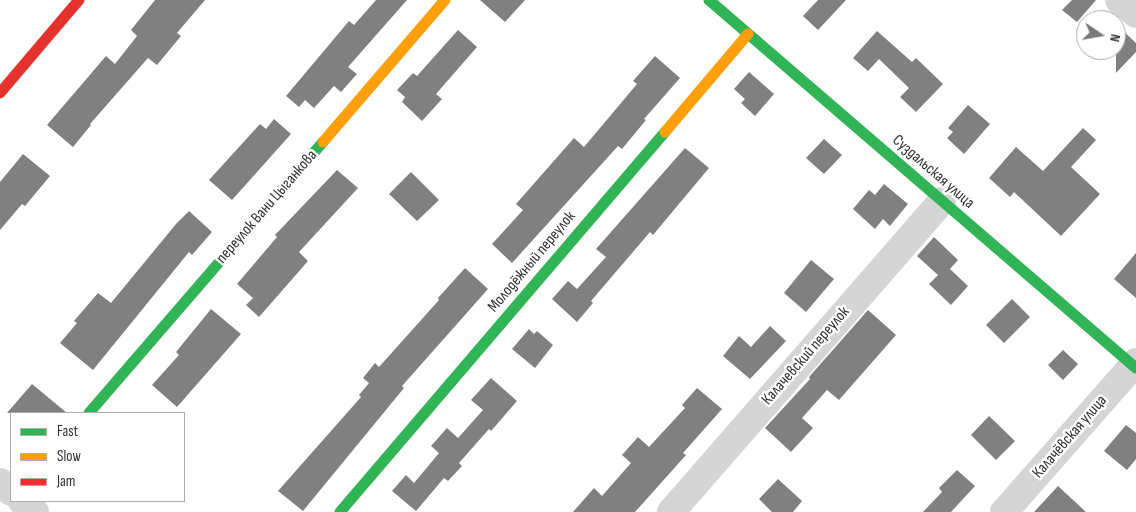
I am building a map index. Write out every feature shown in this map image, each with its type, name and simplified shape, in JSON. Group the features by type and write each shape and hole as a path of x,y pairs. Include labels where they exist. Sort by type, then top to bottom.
{"street":[{"path":"0,93 79,0"},
{"name":"переулок Вани Цыганкова","path":"90,412 445,0"},
{"name":"Суздальская улица","path":"709,0 1135,365"},
{"path":"1119,0 1136,14"},
{"name":"Молодёжный переулок","path":"340,512 748,34"},
{"name":"Калачевский переулок","path":"671,512 942,201"},
{"name":"Калачёвская улица","path":"1004,512 1135,365"},
{"path":"0,482 10,491"},
{"path":"4,512 12,502"},
{"path":"23,502 35,512"}],"building":[{"path":"155,0 205,0 177,33 181,36 157,65 148,58 90,124 73,147 47,125 106,56 115,64 137,36 131,30"},
{"path":"376,0 407,0 348,67 357,74 341,92 334,86 314,108 305,100 299,107 286,96 349,21 354,25"},
{"path":"480,0 525,0 505,22"},
{"path":"818,0 846,0 818,30 803,16"},
{"path":"1072,0 1096,0 1087,10 1076,10 1076,21 1062,10"},
{"path":"458,30 477,47 436,94 442,99 422,121 402,102 405,97 397,90 413,73 417,76"},
{"path":"877,31 912,62 916,58 943,84 916,112 900,97 909,88 879,59 868,71 853,58"},
{"path":"1126,34 1136,43 1136,52 1116,73 1116,60 1126,60"},
{"path":"655,56 680,78 644,119 646,120 622,149 618,146 512,263 492,244 523,210 516,204 574,138 584,147 637,84 633,81"},
{"path":"749,72 774,94 755,116 741,103 745,99 734,89"},
{"path":"968,105 990,124 964,154 947,138 953,132 948,128"},
{"path":"274,119 291,134 232,200 209,180 260,124 266,129"},
{"path":"1083,128 1096,140 1071,167 1100,194 1061,236 1014,192 1010,197 989,178 1016,147 1043,171"},
{"path":"824,139 842,155 824,174 806,158"},
{"path":"685,148 709,168 653,235 650,232 591,301 593,303 577,322 552,299 568,281 577,289 606,257 596,249"},
{"path":"23,154 50,176 25,206 22,204 0,230 0,182"},
{"path":"337,170 358,188 299,252 308,261 259,317 246,305 253,298 237,284 277,237 275,235"},
{"path":"411,172 439,200 417,221 389,194"},
{"path":"884,184 908,204 890,226 883,219 875,229 853,209 869,190 875,195"},
{"path":"189,211 212,232 192,255 189,252 93,370 60,343 77,323 74,321 98,293 111,303 176,224"},
{"path":"934,237 958,260 950,269 968,286 951,305 929,284 938,275 917,256"},
{"path":"1136,253 1136,298 1114,279"},
{"path":"811,260 834,279 806,312 784,293"},
{"path":"465,268 488,289 402,386 404,388 303,511 278,491 361,397 359,395 369,383 363,378 375,363 379,367"},
{"path":"1012,299 1030,317 1004,343 986,325"},
{"path":"211,309 241,334 177,407 152,385 179,355 176,352"},
{"path":"868,310 896,335 839,400 827,390 802,418 813,428 791,452 765,428 810,379 809,377"},
{"path":"770,326 786,341 750,379 723,356 739,336 751,347"},
{"path":"529,329 534,334 537,331 553,345 535,368 512,349"},
{"path":"1063,350 1078,364 1063,380 1048,365"},
{"path":"491,378 517,401 491,431 489,429 459,463 462,466 448,481 444,478 416,511 392,491 406,475 414,483 439,453 431,446 447,428 458,438 483,410 471,400"},
{"path":"32,384 66,412 10,412 7,413"},
{"path":"697,388 722,409 683,453 686,455 635,512 573,512 594,488 602,496 631,463 622,455 638,437 649,447 685,408 682,405"},
{"path":"989,416 1015,441 996,460 971,435"},
{"path":"1126,425 1136,433 1136,459 1127,470 1104,451"},
{"path":"957,470 975,486 951,512 923,512 942,492 939,488"},
{"path":"778,479 802,501 793,512 772,512 759,499"},
{"path":"1058,486 1086,512 1034,512"}],"traffic: fast":[{"path":"709,0 1136,368"},
{"path":"340,512 665,132"},
{"path":"90,412 323,142"}],"traffic: slow":[{"path":"323,142 445,0"},
{"path":"665,132 748,34"}],"traffic: jam":[{"path":"0,93 79,0"}]}
